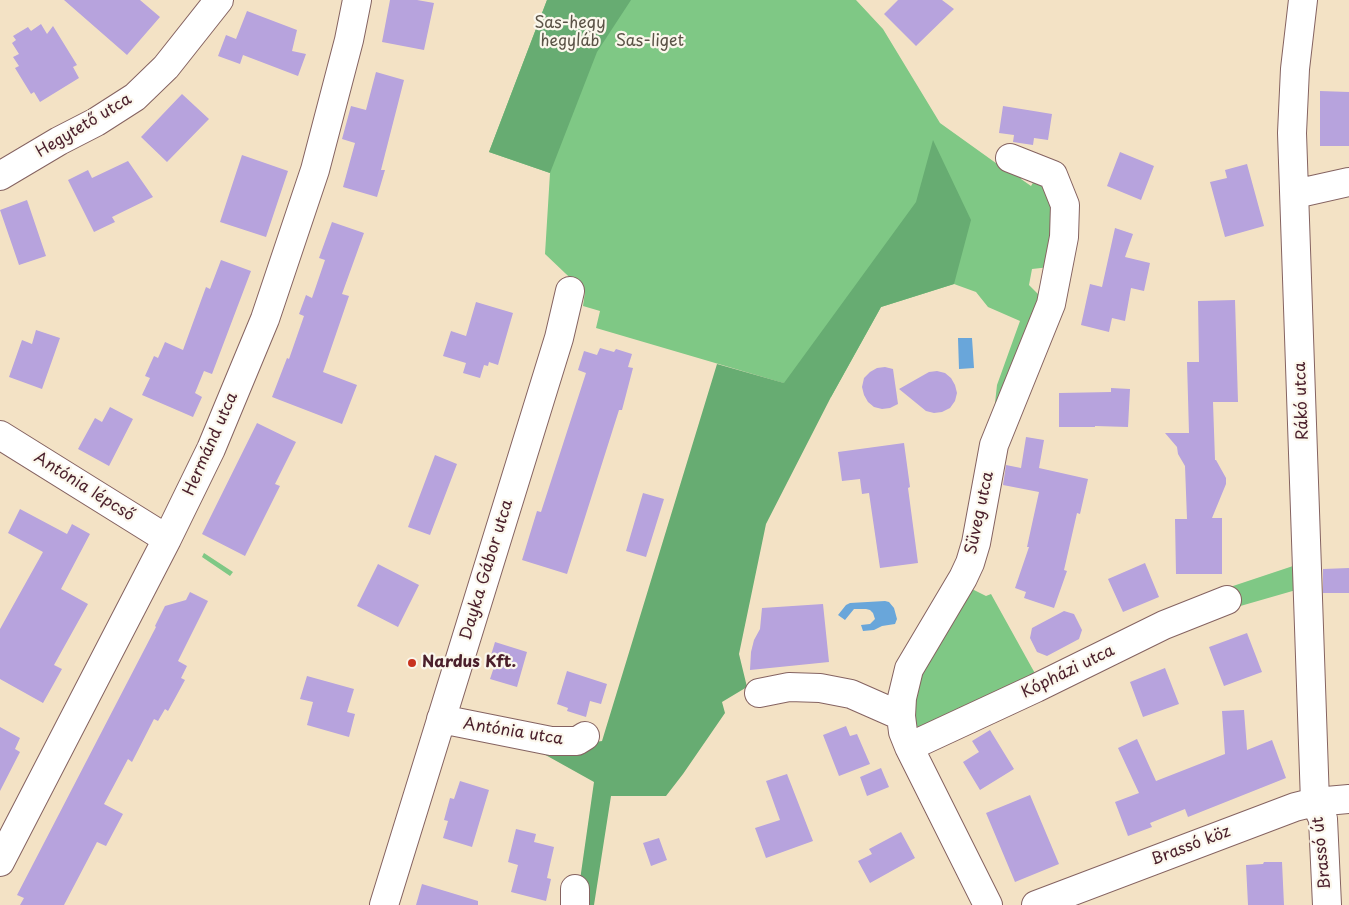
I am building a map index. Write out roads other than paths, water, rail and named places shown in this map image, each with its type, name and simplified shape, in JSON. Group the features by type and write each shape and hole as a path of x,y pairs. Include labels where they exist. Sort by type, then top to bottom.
{"street":[{"name":"Hegytető utca","path":"0,176 59,141 96,122 135,97 166,67 219,0"},
{"name":"Hermánd utca","path":"0,862 167,539 211,448 265,319 315,170 349,40 357,0"},
{"name":"Rákó utca","path":"1303,0 1295,69 1292,133 1315,802"},
{"name":"Süveg utca","path":"988,905 903,732 901,716 902,698 909,669 970,563 976,543 994,446 1052,298 1064,237 1065,205 1053,175 1010,158"},
{"path":"1295,194 1349,182"},
{"name":"Dayka Gábor utca","path":"384,905 559,338 570,291"},
{"name":"Antónia lépcső","path":"0,435 167,539"},
{"name":"Kópházi utca","path":"910,747 1164,625 1227,600"},
{"path":"760,693 788,687 820,688 851,694 901,716"},
{"name":"Antónia utca","path":"441,720 551,741 577,741 584,736"},
{"name":"Brassó köz","path":"1036,905 1295,807 1315,802 1349,799"},
{"name":"Brassó út","path":"1315,802 1323,819 1327,905"}],"water":[{"path":"958,338 972,338 974,368 959,369"},
{"path":"889,602 894,608 897,619 895,624 863,631 861,625 870,624 875,619 870,610 854,609 845,620 838,615 850,603"}],"place":[{"name":"Nardus Kft.","path":"412,663"}],"park label":[{"name":"Sas-hegy hegyláb","path":"570,33"},
{"name":"Sas-liget","path":"650,42"}]}
